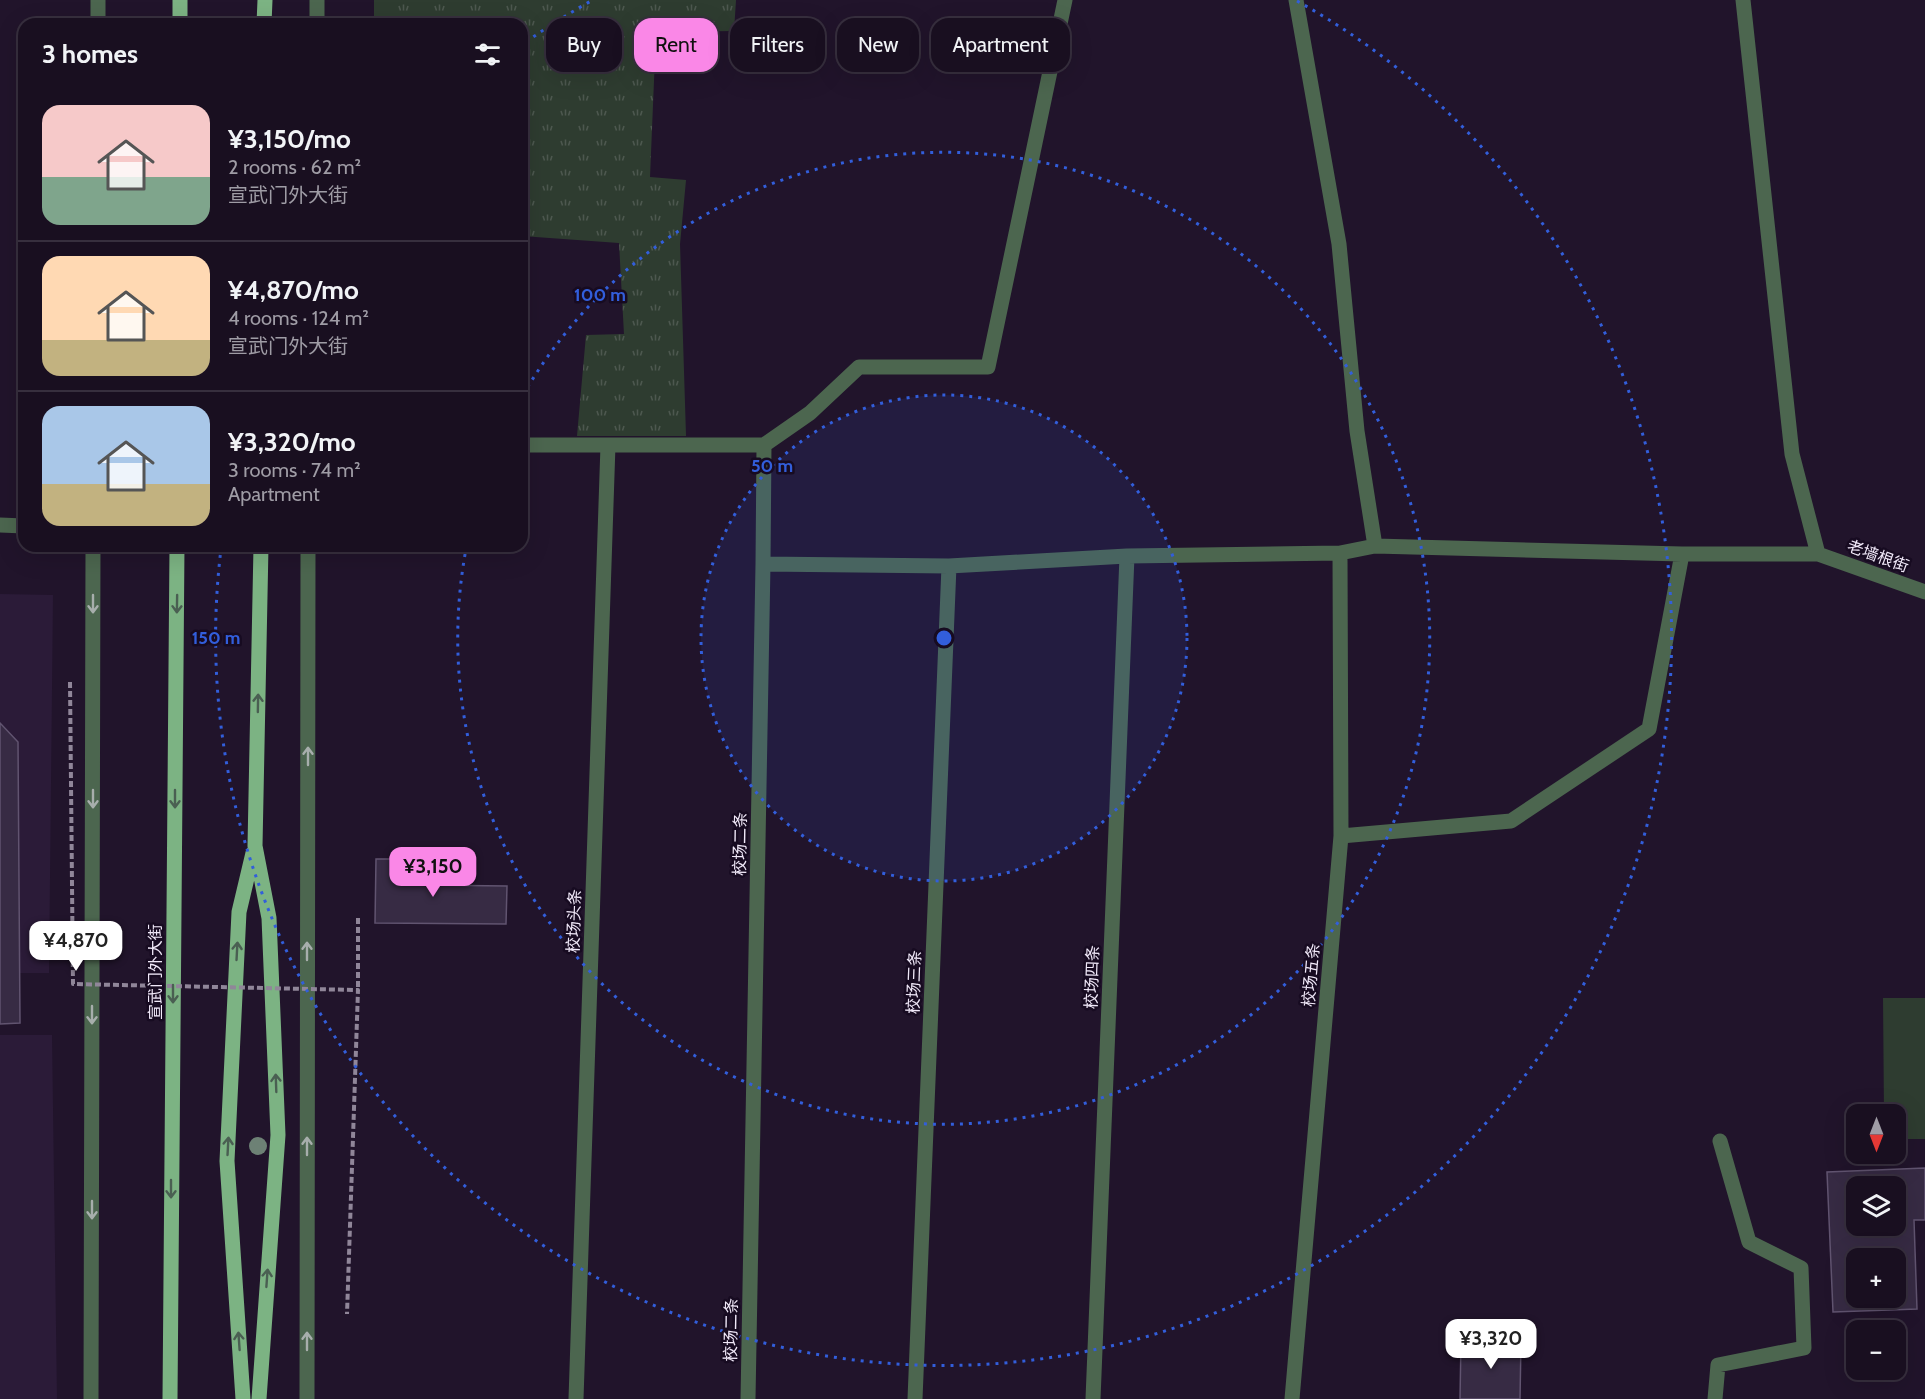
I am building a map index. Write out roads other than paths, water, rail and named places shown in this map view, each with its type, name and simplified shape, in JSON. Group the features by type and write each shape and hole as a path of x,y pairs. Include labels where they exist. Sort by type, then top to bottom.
{"main road":[{"path":"180,0 180,18"},
{"path":"264,18 265,0"},
{"name":"宣武门外大街","path":"170,1399 177,552"},
{"path":"259,1399 278,1135 269,918 255,846 261,552"},
{"path":"243,1399 227,1161 239,912 255,846"}],"street":[{"path":"98,0 98,18"},
{"path":"317,0 317,18"},
{"path":"528,445 764,445 810,413 859,367 988,367 1065,0"},
{"path":"1296,0 1339,244 1357,431 1375,546"},
{"path":"1743,0 1792,454 1818,554"},
{"name":"校场头条","path":"576,1399 608,445"},
{"name":"校场二条","path":"748,1399 764,445"},
{"path":"0,525 18,526"},
{"name":"老墙根街","path":"763,564 949,566 1127,556 1340,553 1375,546 1682,554 1818,554 1925,592"},
{"path":"92,1399 93,552"},
{"path":"307,1399 308,552"},
{"name":"校场五条","path":"1292,1399 1341,836 1340,553"},
{"path":"1341,836 1511,820 1648,729 1682,554"},
{"name":"校场四条","path":"1093,1399 1127,556"},
{"name":"校场三条","path":"915,1399 949,566"},
{"path":"1715,1399 1718,1365 1804,1348 1801,1268 1749,1242 1720,1141"}]}
